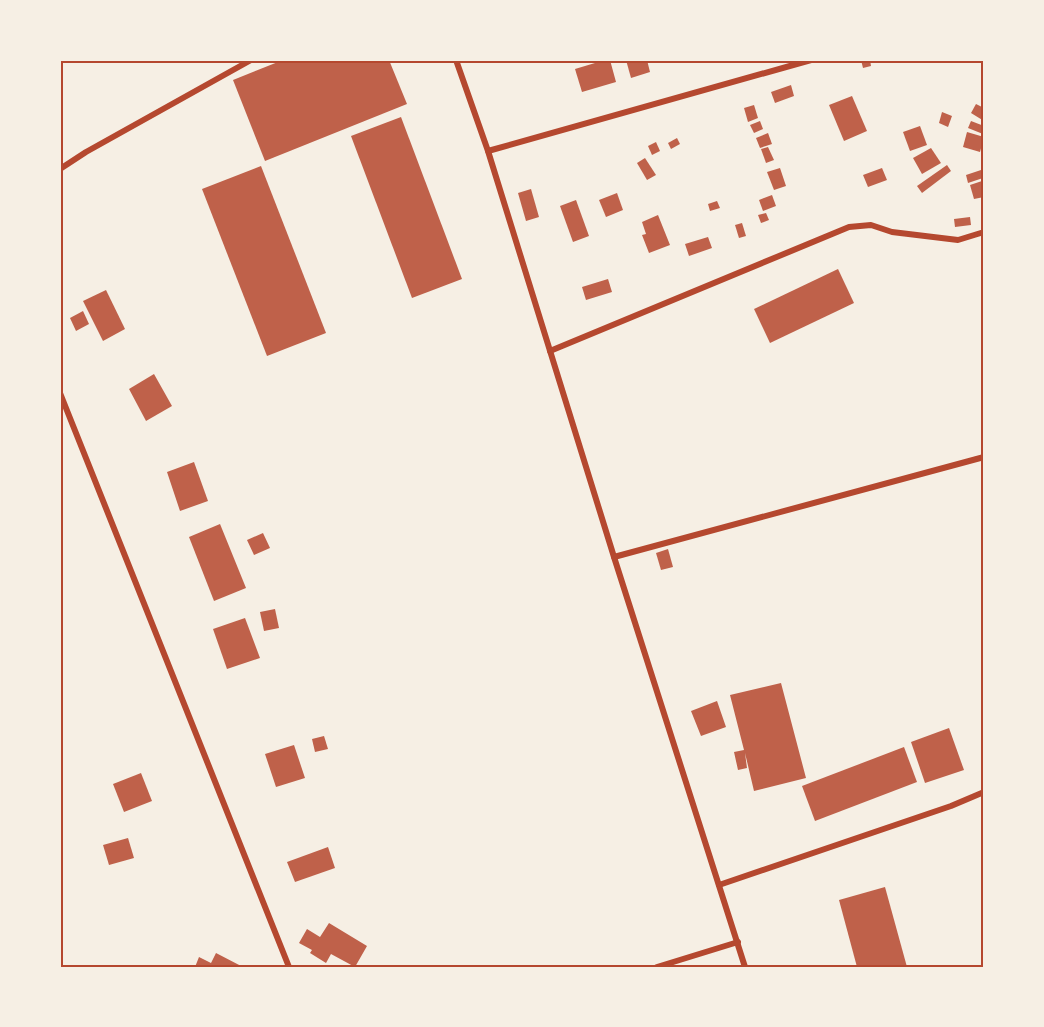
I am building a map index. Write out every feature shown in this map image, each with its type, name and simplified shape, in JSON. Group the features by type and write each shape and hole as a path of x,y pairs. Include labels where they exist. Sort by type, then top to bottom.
{"street":[{"path":"60,169 86,152 251,60"},
{"path":"456,60 488,151 745,967"},
{"path":"488,151 811,60"},
{"path":"550,351 849,226 871,225 892,232 958,240 984,232"},
{"path":"60,393 290,967"},
{"path":"614,557 984,457"},
{"path":"719,885 951,806 984,792"},
{"path":"657,967 738,942"}],"building":[{"path":"283,60 389,60 407,104 265,161 233,80"},
{"path":"610,60 616,82 582,92 575,69"},
{"path":"626,60 647,60 650,72 631,78"},
{"path":"861,60 870,60 871,66 863,68"},
{"path":"791,85 794,96 775,103 771,92"},
{"path":"852,96 867,131 844,141 829,105"},
{"path":"976,104 984,108 984,121 971,113"},
{"path":"754,105 758,118 748,122 744,108"},
{"path":"942,112 952,116 948,127 939,123"},
{"path":"401,117 462,279 412,298 351,136"},
{"path":"760,121 763,129 754,133 750,125"},
{"path":"971,121 984,126 983,134 968,128"},
{"path":"920,126 927,145 910,151 903,132"},
{"path":"967,132 984,137 980,152 963,147"},
{"path":"768,133 772,144 760,148 756,138"},
{"path":"677,138 680,144 671,149 668,143"},
{"path":"656,142 660,151 652,155 648,146"},
{"path":"768,147 774,160 766,163 761,149"},
{"path":"931,148 941,163 922,174 913,158"},
{"path":"645,158 656,175 647,180 637,163"},
{"path":"947,165 951,171 922,193 917,186"},
{"path":"261,166 326,333 267,356 202,189"},
{"path":"780,168 786,186 774,190 767,172"},
{"path":"882,168 887,180 868,187 863,175"},
{"path":"981,170 983,178 968,183 966,175"},
{"path":"982,181 984,197 974,199 970,185"},
{"path":"531,189 539,217 526,221 518,193"},
{"path":"617,193 623,210 606,217 599,200"},
{"path":"772,195 776,206 763,211 759,200"},
{"path":"576,200 589,236 573,242 560,206"},
{"path":"717,201 720,208 710,211 708,204"},
{"path":"766,213 769,220 761,223 758,215"},
{"path":"658,215 670,245 649,253 642,235 646,234 642,222"},
{"path":"970,217 971,225 955,227 954,219"},
{"path":"742,223 746,236 739,238 735,225"},
{"path":"708,237 712,248 689,256 685,244"},
{"path":"838,269 854,303 770,343 754,309"},
{"path":"608,279 612,292 586,300 582,287"},
{"path":"106,290 125,329 103,341 83,301"},
{"path":"83,311 89,324 76,331 70,318"},
{"path":"154,374 172,406 146,421 129,389"},
{"path":"194,462 208,501 180,511 167,472"},
{"path":"220,524 246,588 214,601 189,537"},
{"path":"263,533 270,548 254,555 247,540"},
{"path":"668,549 673,567 661,570 656,553"},
{"path":"275,609 279,628 264,631 260,612"},
{"path":"245,618 260,658 227,669 213,629"},
{"path":"781,683 806,778 754,791 745,753 747,768 738,770 734,752 744,750 730,695"},
{"path":"717,701 726,727 701,736 691,711"},
{"path":"949,728 964,770 925,783 911,742"},
{"path":"324,736 328,749 315,752 312,739"},
{"path":"294,745 305,778 276,787 265,754"},
{"path":"904,747 917,782 815,821 802,786"},
{"path":"141,773 152,801 124,812 113,784"},
{"path":"128,838 134,858 109,865 103,845"},
{"path":"328,847 335,868 295,882 287,862"},
{"path":"885,887 907,967 857,967 839,900"},
{"path":"329,923 367,946 355,967 331,954 326,963 310,953 312,950 299,943 307,929 320,937"},
{"path":"216,953 243,967 195,967 199,957 211,963"}]}
